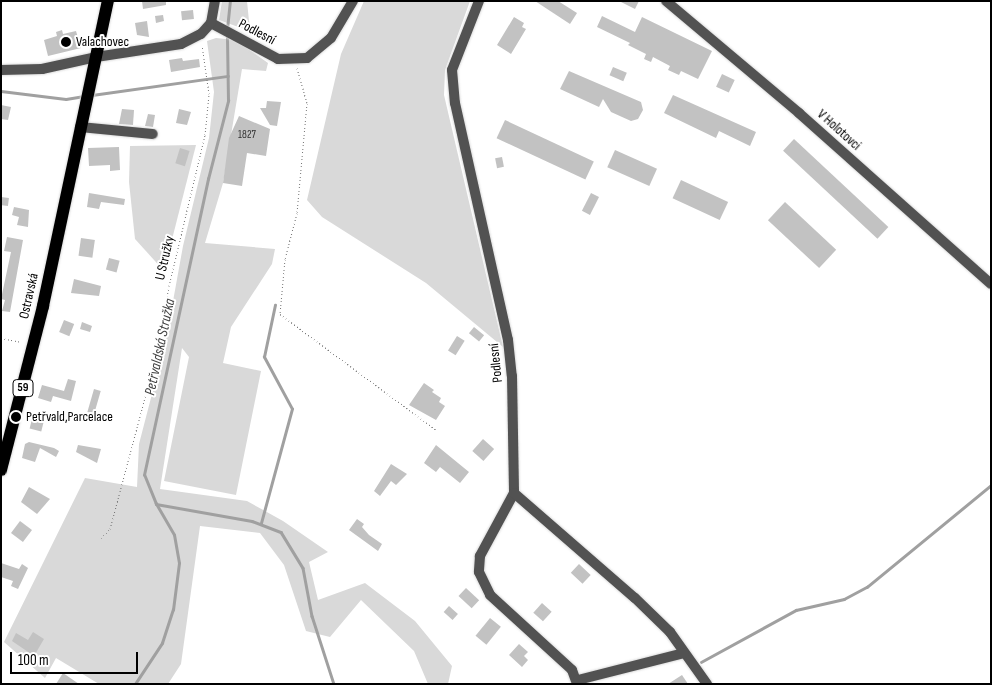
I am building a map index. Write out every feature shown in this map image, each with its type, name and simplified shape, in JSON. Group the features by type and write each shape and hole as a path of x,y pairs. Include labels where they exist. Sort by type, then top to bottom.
{"main road":[{"name":"Ostravská","path":"1,470 62,214 108,1"}],"street":[{"path":"1,70 42,69 96,56 181,44 201,34 211,24 215,1"},
{"name":"Podlesní","path":"211,24 278,59 306,58 331,38 353,1"},
{"name":"Podlesní","path":"479,1 452,70 454,102 508,340 514,493"},
{"name":"V Holotovci","path":"666,1 799,113 991,284"},
{"path":"80,127 153,134"},
{"path":"684,653 577,682 572,670 490,594 482,583 479,572 480,556 514,493 636,598 670,632 707,684"}],"path":[{"name":"U Stružky","path":"101,538 110,529 157,352 169,286 205,135 209,94 201,34"},
{"path":"294,58 307,103 297,213 285,259 280,314 436,430"},
{"path":"1,338 23,343"}],"shaded area":[{"path":"222,1 247,1 249,21 255,33 219,20"},
{"path":"364,1 470,1 445,70 444,95 503,347 426,283 322,217 307,200 341,54"},
{"path":"216,38 236,40 268,63 266,71 242,69 223,183 205,243 275,249 272,264 231,327 223,363 261,371 236,495 164,481 189,357 182,348 160,489 247,501 283,521 328,552 309,562 318,600 365,583 415,621 452,666 448,684 428,684 414,651 361,600 330,637 306,631 284,565 260,533 200,526 181,664 168,684 99,684 56,658 45,678 4,642 85,478 137,487 139,444 166,340 183,246 209,138 214,92 207,41"},
{"path":"196,145 164,271 135,239 129,182 130,146"}],"building":[{"path":"142,1 166,1 166,5 143,9"},
{"path":"535,1 558,1 577,13 570,24"},
{"path":"619,1 639,1 635,9"},
{"path":"193,10 194,19 182,20 181,11"},
{"path":"163,15 164,21 156,23 155,16"},
{"path":"602,16 635,32 642,17 712,51 698,79 681,71 679,75 668,70 670,66 653,57 651,62 644,59 646,54 628,45 630,43 597,27"},
{"path":"514,17 524,23 522,27 526,29 511,54 497,45"},
{"path":"147,21 149,37 137,35 135,23"},
{"path":"62,30 63,34 76,31 81,48 48,56 44,40 57,36 56,32"},
{"path":"182,58 183,61 199,59 200,67 171,72 169,60"},
{"path":"613,67 627,73 623,81 609,75"},
{"path":"569,71 641,102 643,110 638,119 631,121 611,112 603,99 599,107 560,89"},
{"path":"722,74 735,80 729,93 716,87"},
{"path":"673,95 756,132 750,146 719,131 716,138 664,113"},
{"path":"267,101 281,102 277,126 270,125 260,108 266,108"},
{"path":"1,105 11,107 8,120 1,119"},
{"path":"122,109 134,110 133,125 119,124"},
{"path":"179,109 191,112 187,125 176,123"},
{"path":"148,114 155,115 153,127 145,126"},
{"path":"239,116 270,129 266,156 247,153 242,186 223,183 229,138"},
{"path":"505,120 594,161 585,180 497,138"},
{"path":"794,139 888,227 877,239 783,151"},
{"path":"119,147 120,170 110,171 110,165 89,166 88,148"},
{"path":"180,148 190,151 185,166 175,163"},
{"path":"615,150 657,169 649,186 607,167"},
{"path":"502,157 504,167 497,168 495,158"},
{"path":"681,180 728,202 720,220 673,198"},
{"path":"89,193 125,199 124,205 101,202 99,209 87,207"},
{"path":"591,193 599,197 590,215 582,211"},
{"path":"1,197 9,198 8,206 1,205"},
{"path":"785,202 836,250 819,268 768,220"},
{"path":"14,207 29,210 28,227 17,225 19,217 12,215"},
{"path":"7,237 23,240 10,312 2,311 5,300 1,299 11,252 4,251"},
{"path":"81,238 95,240 92,258 78,256"},
{"path":"109,258 120,261 117,272 106,270"},
{"path":"74,279 101,286 99,296 71,293"},
{"path":"64,320 74,324 69,336 59,332"},
{"path":"82,322 92,326 90,332 80,329"},
{"path":"474,327 484,335 479,341 469,333"},
{"path":"457,336 465,341 456,355 448,350"},
{"path":"68,379 76,381 71,401 53,396 51,402 38,398 42,385 64,391"},
{"path":"424,383 434,390 432,392 441,398 439,402 445,406 436,420 409,405"},
{"path":"94,389 101,391 94,414 87,412"},
{"path":"33,415 45,418 41,431 30,429"},
{"path":"483,439 494,449 483,461 472,451"},
{"path":"29,442 59,451 56,457 40,448 35,462 22,458 25,444"},
{"path":"78,445 101,449 97,463 76,452"},
{"path":"436,445 469,472 460,483 440,467 436,472 424,463"},
{"path":"391,464 407,474 396,485 391,481 380,496 374,491"},
{"path":"29,487 50,499 37,514 21,502"},
{"path":"357,519 364,524 362,527 369,535 382,544 378,551 349,530"},
{"path":"20,521 32,530 23,542 11,533"},
{"path":"1,563 19,569 22,564 28,568 18,589 11,586 13,581 1,577"},
{"path":"579,564 591,575 583,584 571,573"},
{"path":"466,588 479,600 472,608 458,596"},
{"path":"542,603 552,612 543,621 533,613"},
{"path":"449,606 458,614 453,620 444,612"},
{"path":"490,618 501,627 486,645 476,636"},
{"path":"33,632 44,639 34,656 12,641 16,633 28,640"},
{"path":"519,644 528,652 524,656 528,660 522,667 509,655"},
{"path":"63,673 79,684 56,684"},
{"path":"682,675 688,684 668,684"}],"waterway":[{"name":"Petřvaldská Stružka","path":"227,29 230,1"},
{"name":"Petřvaldská Stružka","path":"135,684 162,643 173,610 179,563 174,535 156,504 144,475 208,179 228,101 227,35"},
{"path":"92,95 228,76"},
{"path":"1,91 66,99 84,96"},
{"path":"261,523 292,409 264,357 275,305"},
{"path":"701,662 796,610 844,599 867,587 991,485"},
{"path":"156,504 252,521 281,532 303,568 312,616 334,684"}],"place":[{"name":"Valachovec","path":"66,42"},
{"name":"Petřvald,Parcelace","path":"16,417"}]}
